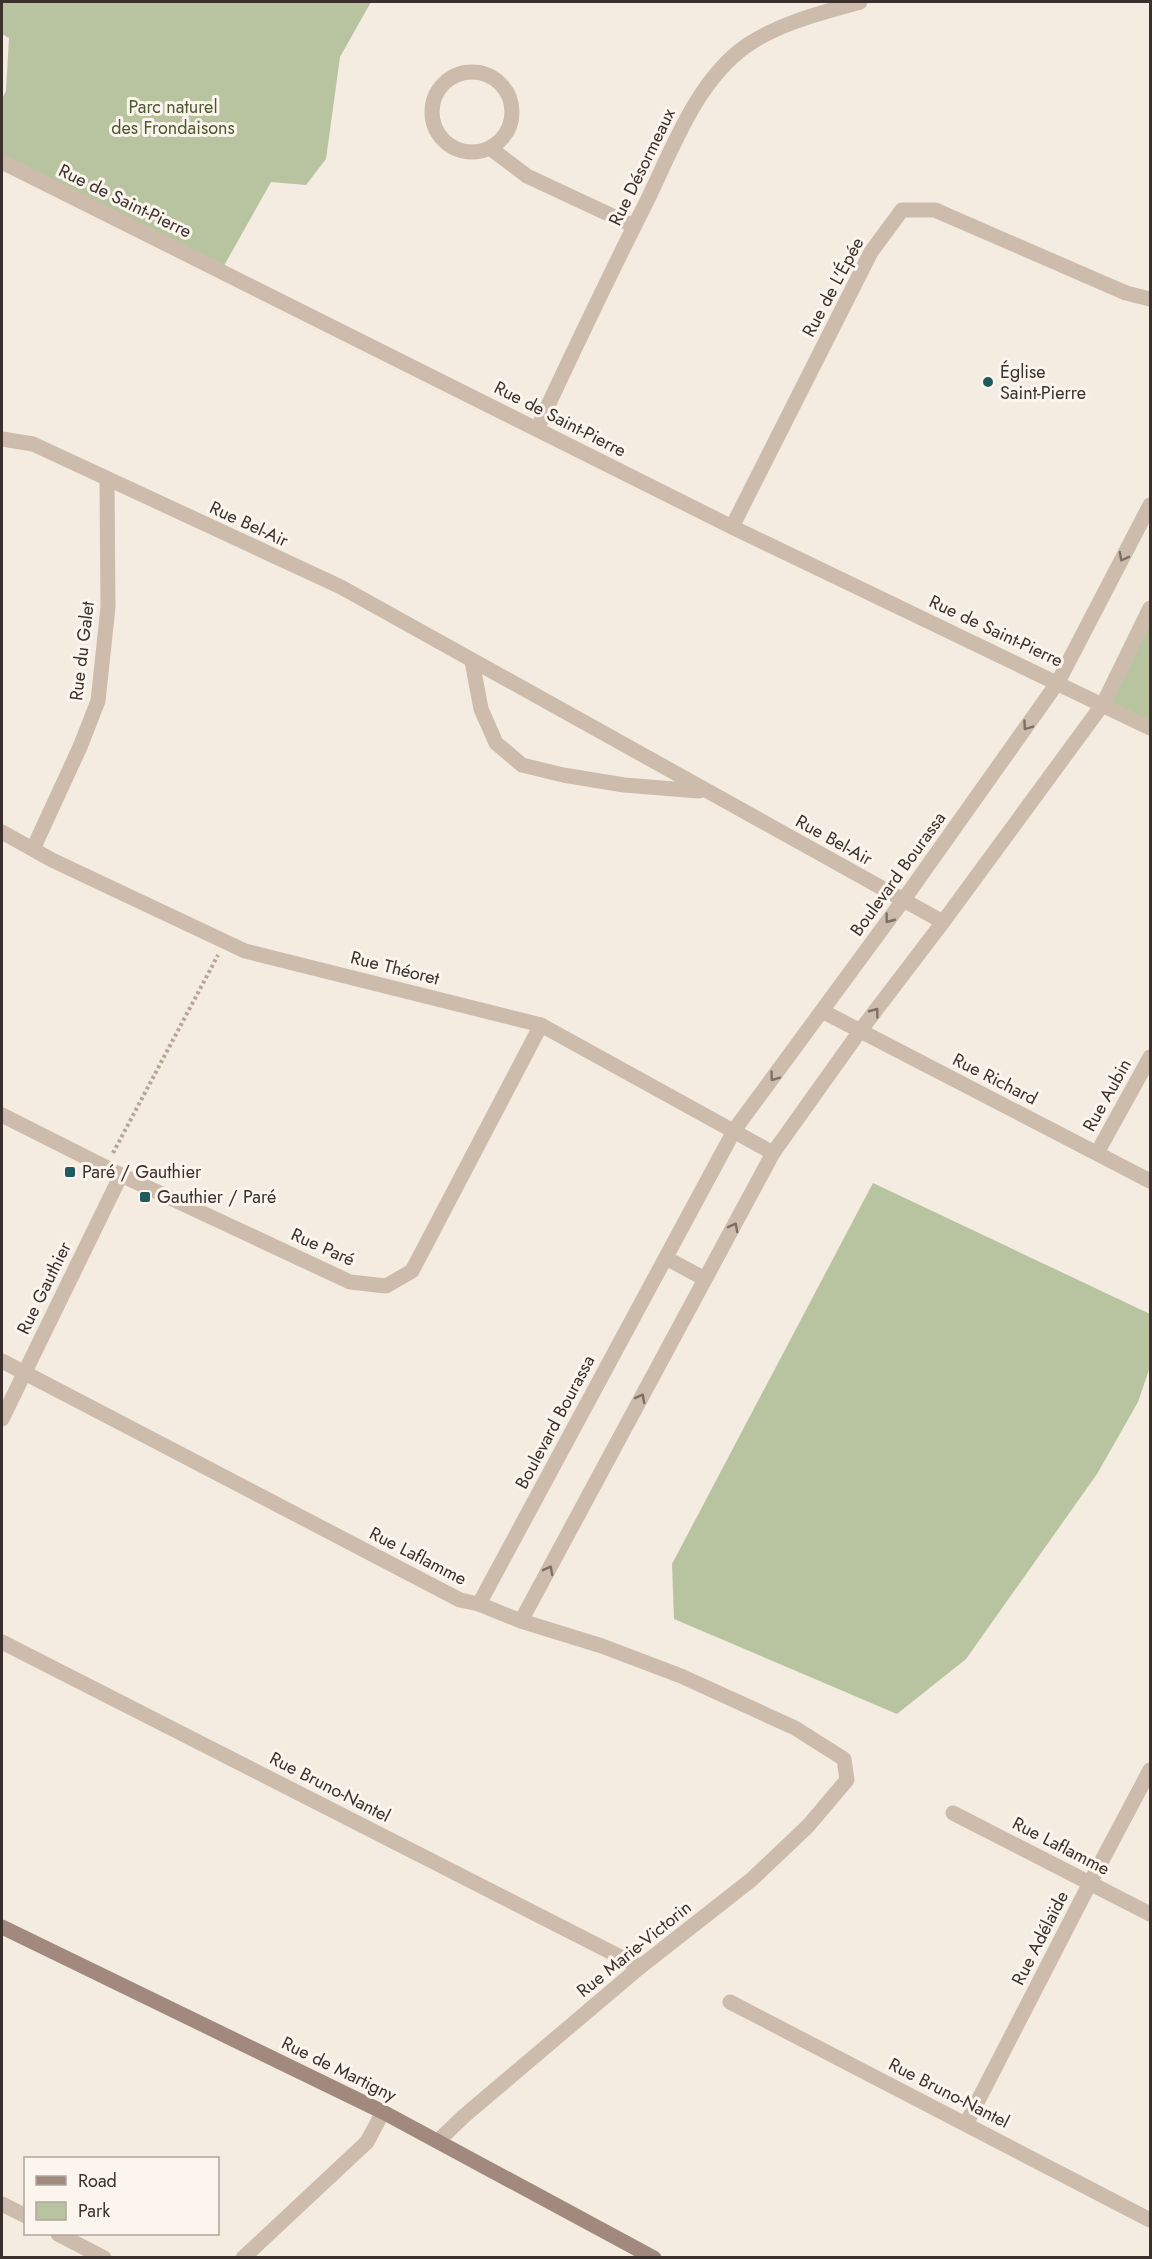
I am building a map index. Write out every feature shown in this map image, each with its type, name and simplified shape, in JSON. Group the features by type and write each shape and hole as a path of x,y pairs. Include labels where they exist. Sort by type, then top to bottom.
{"main road":[{"name":"Rue de Martigny","path":"2,1927 383,2112 654,2258"}],"street":[{"name":"Rue Désormeaux","path":"537,429 696,102 718,71 746,46 786,24 860,2"},
{"path":"490,148 507,130 511,118 512,106 508,94 501,84 479,72 466,72 454,76 443,84 435,95 432,109 433,123 440,135 462,150 476,151 490,148 527,176 634,226"},
{"name":"Rue de Saint-Pierre","path":"2,162 732,527 1103,704"},
{"name":"Rue de L'Épée","path":"732,527 871,252 902,210 935,210 1126,293 1150,300"},
{"name":"Rue Bel-Air","path":"2,439 33,444 340,587 705,792 943,922"},
{"name":"Rue du Galet","path":"33,849 98,702 108,607 107,480"},
{"name":"Boulevard Bourassa","path":"479,1604 734,1132 1058,682 1150,505"},
{"path":"521,1622 773,1153 860,1031 1103,704 1150,608"},
{"name":"Rue Bel-Air","path":"472,661 481,709 496,743 522,765 563,775 624,785 705,792"},
{"path":"1103,704 1150,728"},
{"name":"Rue Théoret","path":"2,832 245,951 541,1025 773,1153"},
{"name":"Rue Richard","path":"822,1011 1150,1181"},
{"name":"Rue Paré","path":"2,1114 121,1175 350,1282 386,1286 412,1271 541,1025"},
{"name":"Rue Aubin","path":"1097,1153 1150,1057"},
{"name":"Rue Gauthier","path":"2,1419 121,1175"},
{"path":"666,1258 705,1279"},
{"name":"Rue Laflamme","path":"2,1361 460,1600 479,1604 521,1622 612,1649 681,1676 795,1728 844,1759 847,1780"},
{"name":"Rue Bruno-Nantel","path":"2,1642 640,1967"},
{"name":"Rue Adélaïde","path":"966,2124 1150,1770"},
{"name":"Rue Marie-Victorin","path":"438,2141 464,2116 640,1967 752,1880 808,1826 847,1780"},
{"name":"Rue Laflamme","path":"953,1813 1150,1914"},
{"name":"Rue Bruno-Nantel","path":"730,2002 1150,2220"},
{"path":"243,2258 367,2142 383,2112"},
{"path":"2,2204 24,2215"},
{"path":"60,2235 104,2258"}],"path":[{"path":"106,1167 225,941"}],"green space":[{"name":"Parc naturel des Frondaisons","path":"2,2 371,2 340,57 326,159 306,185 271,182 221,271 2,162 2,99 6,91 9,38 2,34"},
{"path":"1150,608 1150,728 1103,704"},
{"path":"873,1183 1150,1314 1150,1367 1138,1402 1097,1474 966,1659 897,1714 674,1619 672,1564"}],"place":[{"name":"Église Saint-Pierre","path":"988,382"},
{"name":"Paré / Gauthier","path":"70,1172"},
{"name":"Gauthier / Paré","path":"145,1197"}]}
